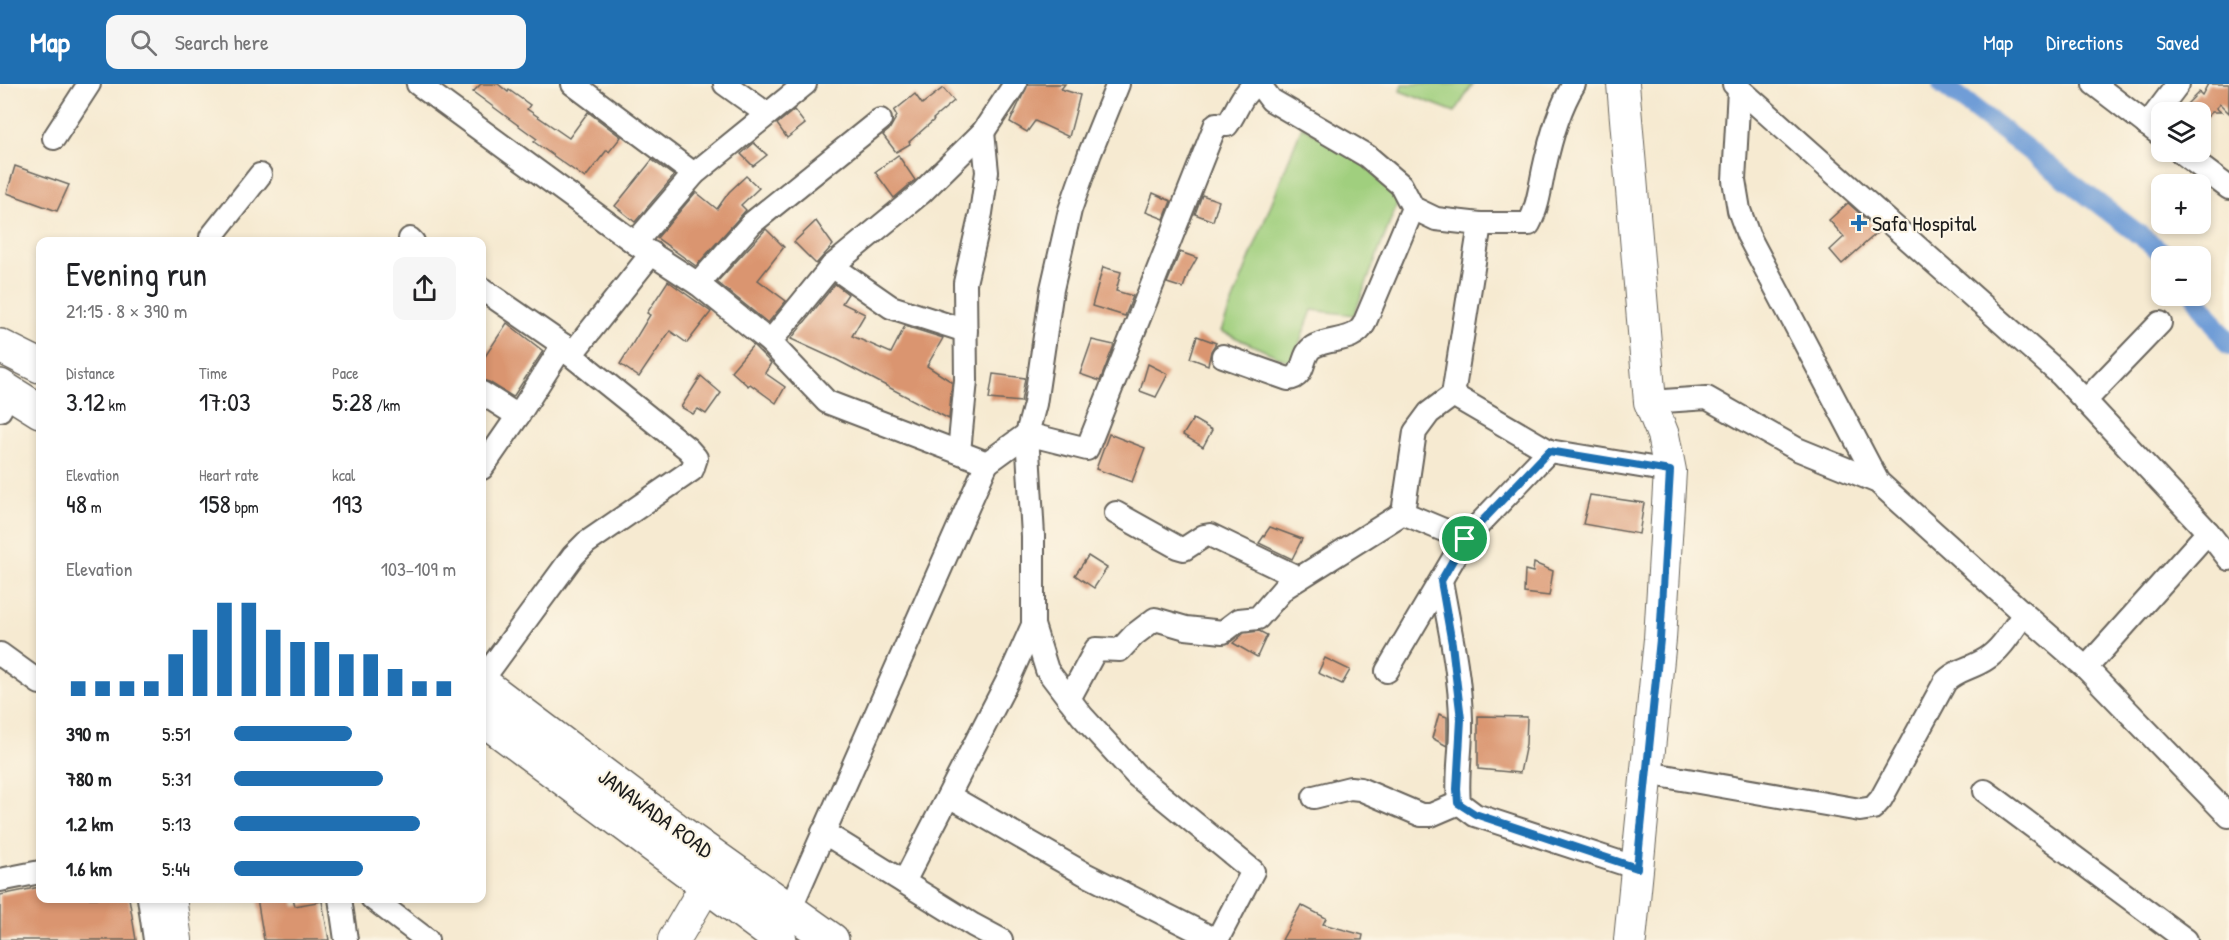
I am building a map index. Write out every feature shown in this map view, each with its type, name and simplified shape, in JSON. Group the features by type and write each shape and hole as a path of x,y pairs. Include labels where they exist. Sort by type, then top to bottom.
{"main road":[{"path":"0,346 36,364"},
{"path":"3,395 36,409"},
{"name":"JANAWADA ROAD","path":"486,684 677,830 780,928"},
{"name":"JANAWADA ROAD","path":"486,721 707,884 780,928 832,940"}],"street":[{"path":"54,138 89,84"},
{"path":"418,84 644,248 698,284 770,342 827,402 987,463"},
{"path":"573,84 694,174"},
{"path":"725,84 767,114"},
{"path":"486,462 644,248 694,174 805,84"},
{"path":"770,342 832,266 921,193 983,132 1015,84"},
{"path":"949,796 1084,874 1216,940 1253,871 1137,776 1069,699 1047,670 1033,625 1033,536 1027,434 1035,404 1052,289 1070,210 1089,153 1118,84"},
{"path":"780,928 987,463 1027,434 1087,449 1216,124 1227,125 1236,112 1245,91 1257,84 1271,99 1367,156 1401,185 1413,208 1436,219 1480,224 1529,224 1535,213 1547,155 1567,95 1574,84"},
{"path":"1623,84 1650,402 1663,435 1670,471 1660,639 1630,940"},
{"path":"2094,84 2151,128"},
{"path":"2169,102 2178,84"},
{"path":"1737,86 1734,180 1739,210 1748,235 1878,482"},
{"path":"1737,86 2061,375 2208,532 2229,558"},
{"path":"698,284 752,223 880,120"},
{"path":"959,452 966,380 966,283 987,172 983,132"},
{"path":"2194,162 2229,188"},
{"path":"211,237 260,175"},
{"path":"1223,356 1288,379 1295,378 1300,373 1313,347 1356,334 1364,324 1413,208"},
{"path":"1069,699 1096,649 1120,650 1134,635 1155,619 1186,628 1223,632 1239,620 1258,618 1284,588 1403,513 1415,432 1429,413 1453,395 1480,224"},
{"path":"832,266 891,307 966,331"},
{"path":"486,292 567,350 696,458 692,470 598,533 573,556 486,676"},
{"path":"2085,401 2160,323"},
{"path":"1453,395 1549,451 1670,471"},
{"path":"486,396 518,416"},
{"path":"1650,402 1707,398 1797,449 1878,482 2085,668 2229,816"},
{"path":"1387,671 1465,539 1549,451"},
{"path":"1116,513 1184,549 1210,535 1299,578"},
{"path":"1403,513 1465,539"},
{"path":"2085,668 2208,532"},
{"path":"1441,581 1452,644 1461,719 1458,803"},
{"path":"1647,773 1860,810 1873,808 1881,799 1945,682 1952,674 1988,658 2024,614"},
{"path":"904,882 1033,625"},
{"path":"0,654 36,680"},
{"path":"1314,796 1350,788 1360,789 1421,815 1431,815 1458,803"},
{"path":"1985,791 2186,940"},
{"path":"1458,803 1475,814 1637,868"},
{"path":"823,832 1001,940"},
{"path":"0,880 36,873"},
{"path":"674,940 707,884"},
{"path":"149,903 155,940"},
{"path":"171,903 176,940"},
{"path":"341,903 346,940"},
{"path":"379,903 427,940"}],"green space":[{"path":"1402,84 1473,84 1455,112 1400,91"},
{"path":"1302,126 1363,162 1399,199 1354,315 1312,310 1292,363 1221,331"}],"building":[{"path":"481,84 498,84 508,92 509,90 530,105 527,109 569,138 588,112 621,137 609,152 607,150 585,178 534,142 537,139 473,92"},
{"path":"1028,84 1065,84 1061,89 1080,95 1069,137 1035,121 1027,132 1010,122"},
{"path":"2208,84 2229,84 2229,113 2220,104 2216,108 2221,112 2211,113 2211,102 2189,102 2199,92 2202,95"},
{"path":"943,88 954,101 909,142 910,144 896,152 883,135 889,130 897,116 894,111 915,94 922,104"},
{"path":"794,110 805,124 787,138 777,124"},
{"path":"754,143 767,155 753,166 741,154"},
{"path":"898,155 915,180 894,198 875,172"},
{"path":"652,160 674,176 635,222 615,206"},
{"path":"15,166 69,185 57,211 7,193"},
{"path":"746,176 759,188 741,205 746,210 696,266 657,238 696,192 717,209 729,192"},
{"path":"1153,193 1171,201 1164,219 1146,212"},
{"path":"1202,195 1219,201 1213,221 1195,214"},
{"path":"1848,203 1879,231 1842,264 1830,250 1844,237 1829,220"},
{"path":"816,221 833,245 816,264 794,242"},
{"path":"766,229 784,247 758,280 786,301 768,323 717,282"},
{"path":"1180,252 1197,258 1183,288 1167,283"},
{"path":"1103,267 1121,272 1116,291 1133,296 1125,316 1092,306"},
{"path":"668,281 711,312 687,343 670,331 639,377 620,364 650,315 647,313"},
{"path":"835,284 848,294 842,303 865,314 852,336 891,353 905,326 943,338 927,366 952,382 949,419 837,360 791,339"},
{"path":"507,323 543,351 513,397 486,381 486,355"},
{"path":"1197,336 1216,343 1211,351 1208,365 1190,358"},
{"path":"1092,340 1114,345 1100,381 1080,374"},
{"path":"753,345 771,363 765,373 785,387 776,403 750,384 748,386 731,371"},
{"path":"1148,364 1168,374 1156,397 1140,391"},
{"path":"993,374 1025,378 1021,402 989,399"},
{"path":"701,376 721,393 706,414 698,409 693,414 681,407"},
{"path":"1193,419 1212,430 1203,447 1183,435"},
{"path":"1109,434 1145,448 1132,482 1096,469"},
{"path":"1590,495 1644,503 1639,534 1583,524"},
{"path":"1270,527 1302,539 1292,559 1259,543"},
{"path":"1088,556 1107,568 1094,588 1075,575"},
{"path":"1534,563 1553,571 1549,596 1524,593 1525,570 1533,572"},
{"path":"1259,631 1267,635 1257,657 1233,643 1244,633"},
{"path":"1325,658 1350,670 1342,684 1318,673"},
{"path":"1439,714 1447,717 1447,746 1432,738"},
{"path":"1478,716 1527,717 1526,744 1520,773 1478,769"},
{"path":"36,888 36,903 130,903 136,940 0,940 0,895"},
{"path":"258,903 294,903 295,906 322,903 329,940 264,940"},
{"path":"1301,905 1326,918 1323,924 1363,935 1362,940 1282,940"}],"waterway":[{"path":"1942,84 2154,246"},
{"path":"2202,306 2229,345"}],"place":[{"name":"Safa Hospital","path":"1859,223"}],"route":[{"path":"1549,451 1670,471 1660,639 1637,868 1475,814 1458,803 1461,719 1452,644 1441,581 1465,539 1549,451"}]}
